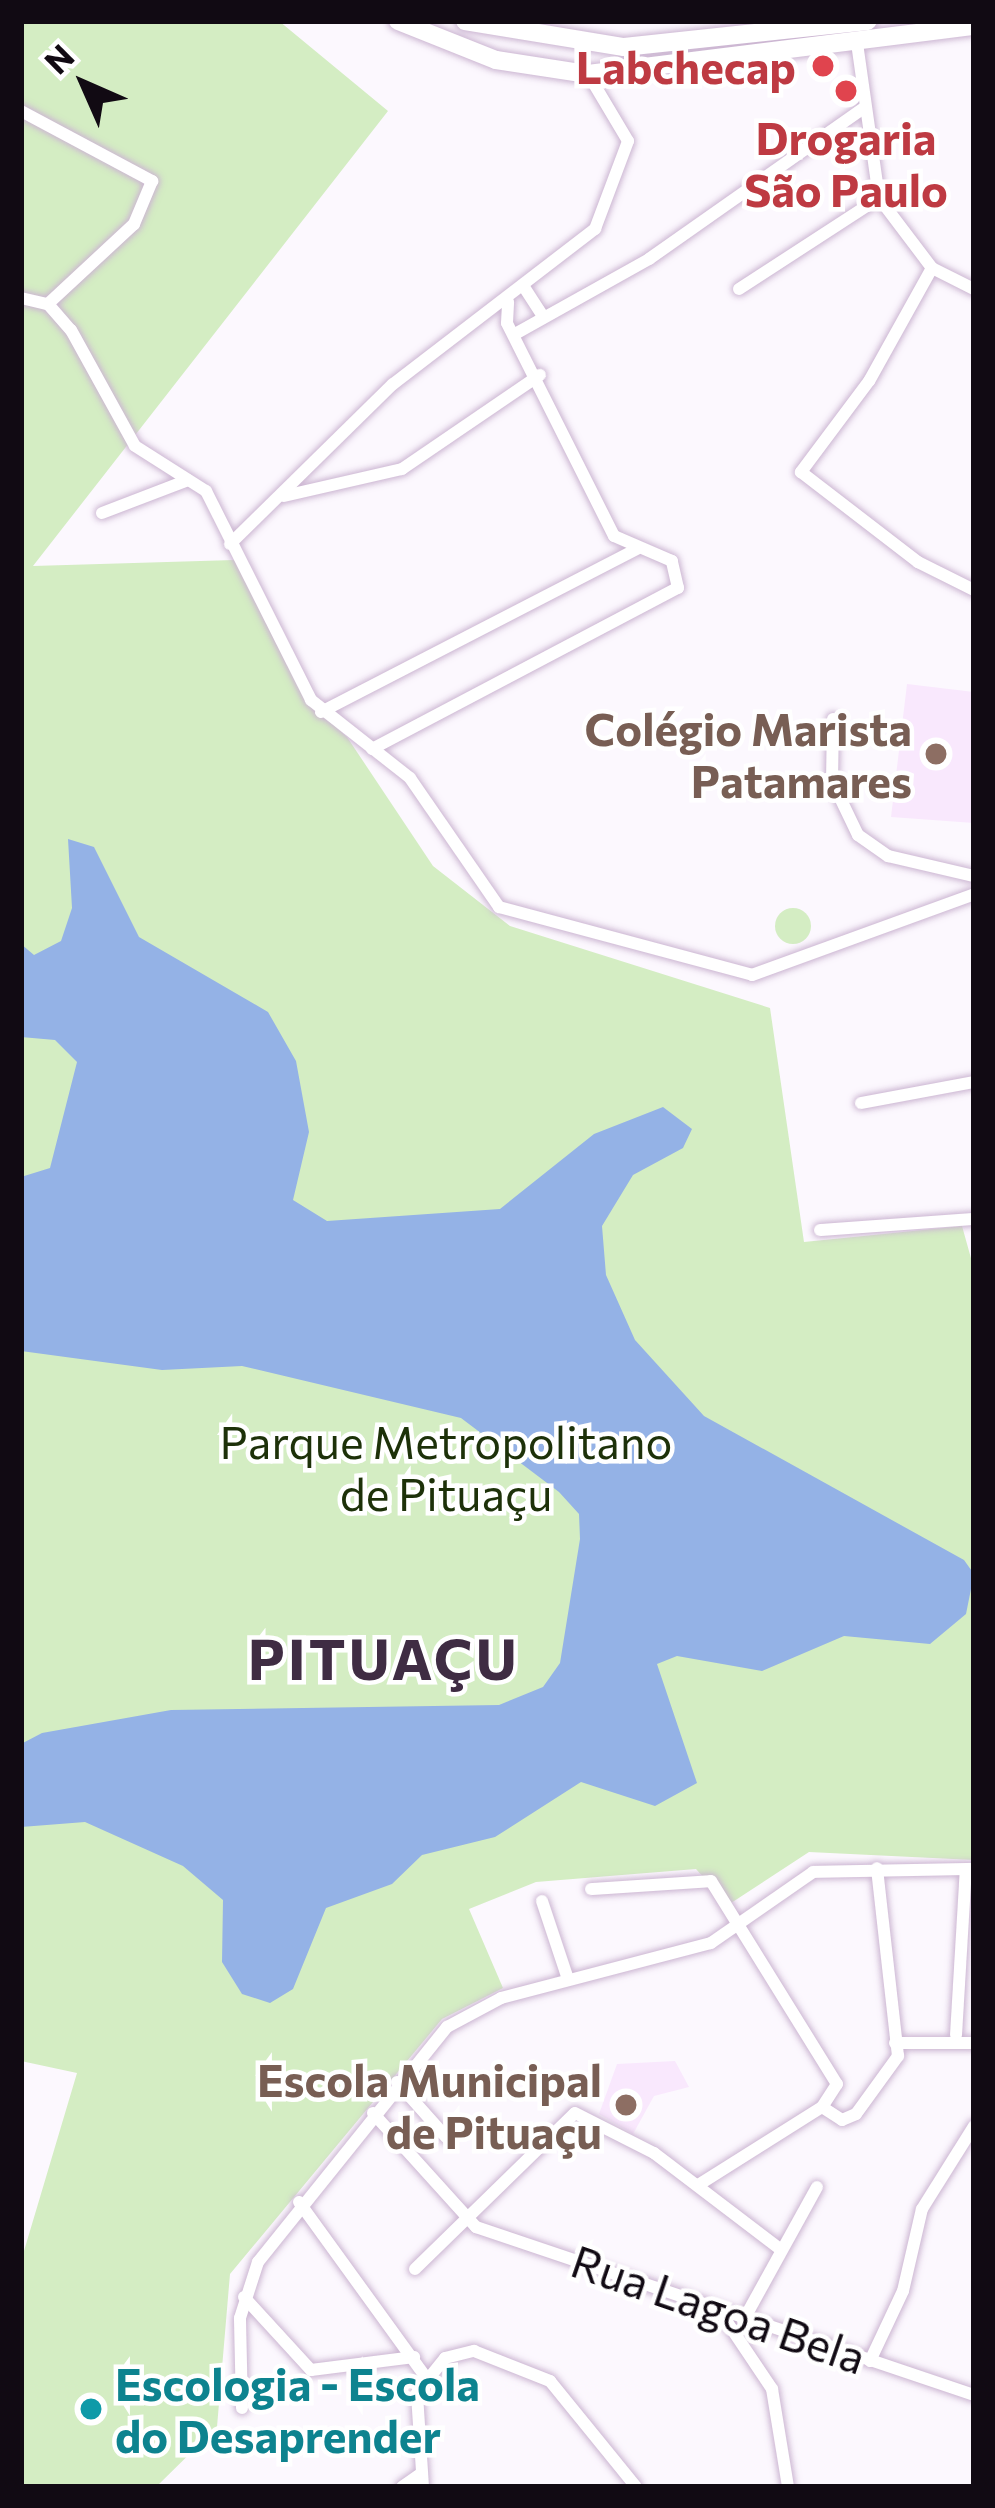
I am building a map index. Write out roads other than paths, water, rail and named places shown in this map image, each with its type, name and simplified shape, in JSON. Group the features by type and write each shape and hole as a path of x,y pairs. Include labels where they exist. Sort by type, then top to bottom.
{"main road":[{"path":"398,21 496,60 588,74 974,26"},
{"path":"465,21 625,47 868,21"}],"street":[{"path":"856,43 879,197 932,268 974,290"},
{"path":"230,544 393,384 583,244 616,187 627,128 588,74"},
{"path":"515,334 650,259 866,107"},
{"path":"21,111 152,181 143,213 48,304"},
{"path":"739,289 879,197"},
{"path":"932,268 869,382 801,472 918,562 974,590"},
{"path":"524,287 542,315"},
{"path":"21,298 48,304 136,446 206,491 321,712 419,788 499,907 742,974 974,894"},
{"path":"372,749 673,596 678,569 614,536 540,374 515,334 508,302"},
{"path":"278,498 390,475 540,374"},
{"path":"102,513 188,480"},
{"path":"321,712 638,549"},
{"path":"832,719 832,781 858,835 888,856 974,876"},
{"path":"861,1103 974,1082"},
{"path":"820,1230 974,1219"},
{"path":"822,2107 856,2114 896,2050 877,1868"},
{"path":"242,2408 244,2297 299,2202 397,2082 461,2017 568,1979 698,1948 740,1924 800,1876 877,1868 970,1869 956,2035"},
{"path":"591,1889 705,1879 740,1924 837,2084 822,2107 698,2185"},
{"path":"542,1901 568,1979"},
{"path":"896,2050 956,2035 974,2043"},
{"path":"397,2082 446,2138"},
{"path":"373,2113 466,2219"},
{"path":"416,2269 574,2113 698,2185 780,2249"},
{"path":"870,2361 904,2291 922,2210 974,2126"},
{"path":"737,2333 817,2187"},
{"path":"299,2202 425,2377 412,2426 421,2481 402,2487"},
{"name":"Rua Lagoa Bela","path":"466,2219 721,2313 746,2316 974,2395"},
{"path":"244,2297 311,2369 414,2357"},
{"path":"721,2313 737,2333 782,2419 788,2487"},
{"path":"425,2377 474,2351 524,2365 590,2420 636,2487"},
{"path":"624,2470 624,2487"}],"water":[{"path":"68,839 94,847 139,937 268,1012 296,1061 309,1132 293,1200 327,1221 500,1209 594,1134 663,1107 692,1129 683,1148 633,1175 602,1226 606,1275 635,1340 704,1416 964,1560 974,1574 966,1614 930,1644 844,1636 762,1671 677,1656 657,1664 697,1783 655,1806 581,1782 495,1837 422,1855 392,1884 326,1908 293,1989 270,2003 242,1994 222,1962 223,1900 183,1866 85,1822 21,1827 21,1744 42,1733 171,1710 499,1705 543,1687 560,1663 580,1539 579,1514 559,1492 461,1418 242,1366 162,1370 21,1351 21,1177 50,1168 77,1062 55,1040 21,1037 21,944 34,955 61,941 72,908"}],"place":[{"name":"Labchecap","path":"823,66"},
{"name":"Drogaria São Paulo","path":"846,91"},
{"name":"Colégio Marista Patamares","path":"936,754"},
{"name":"Escola Municipal de Pituaçu","path":"626,2105"},
{"name":"Escologia - Escola do Desaprender","path":"91,2409"}],"district":[{"name":"PITUAÇU","path":"384,1658"}],"park label":[{"name":"Parque Metropolitano de Pituaçu","path":"446,1467"}]}
